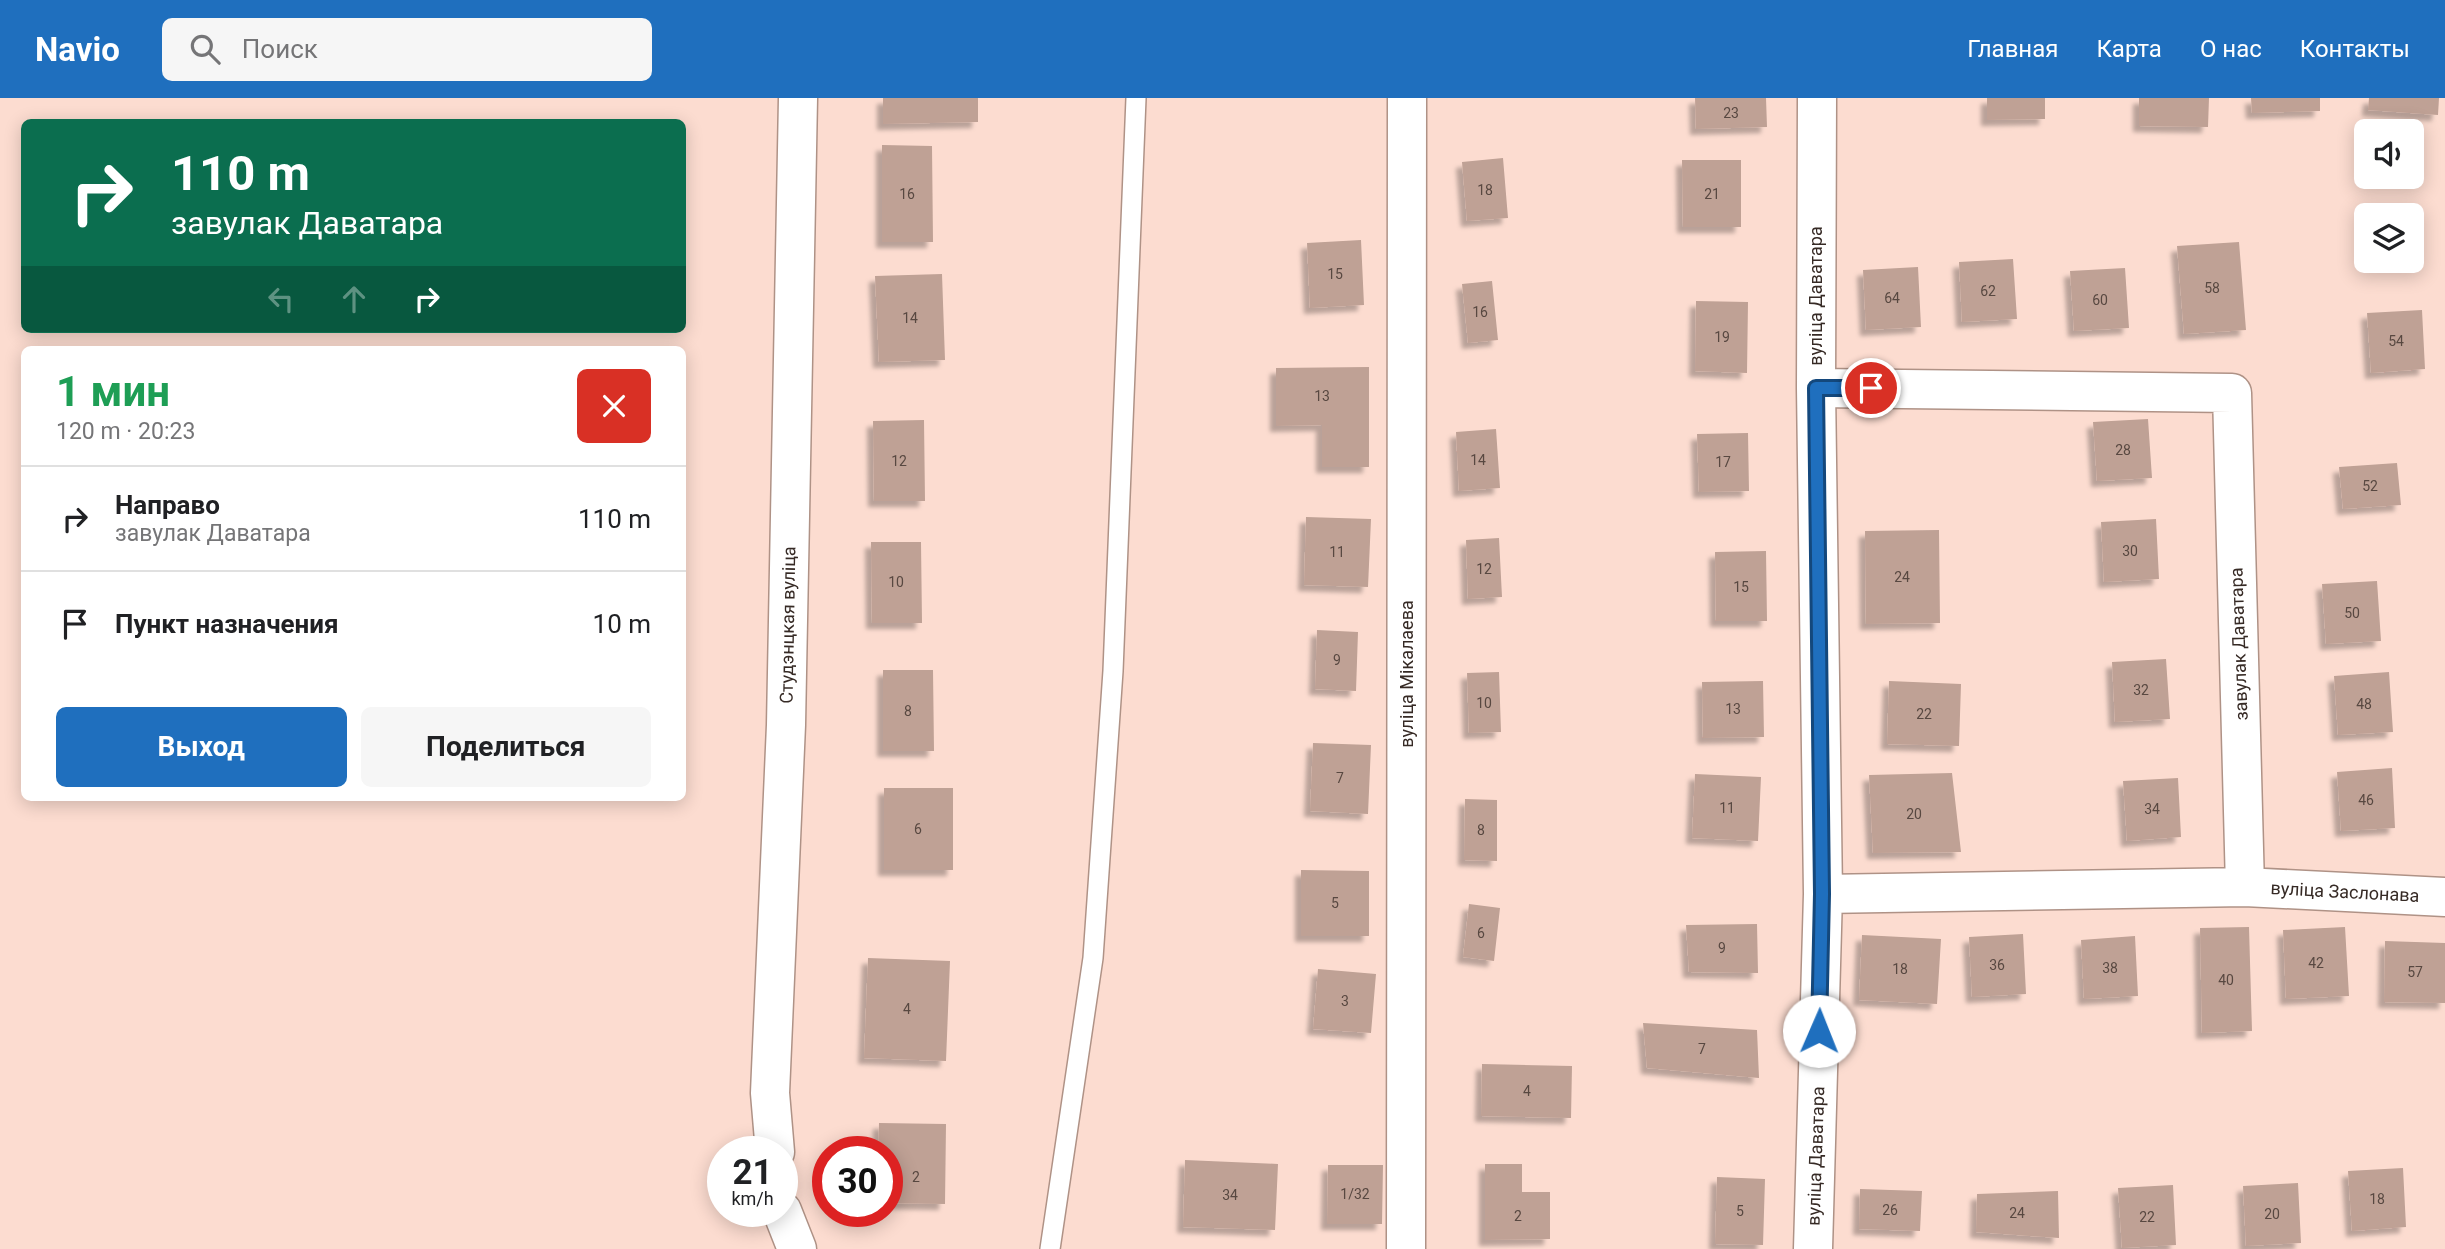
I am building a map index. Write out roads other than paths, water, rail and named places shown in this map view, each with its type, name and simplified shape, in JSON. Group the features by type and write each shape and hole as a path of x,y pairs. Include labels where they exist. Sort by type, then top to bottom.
{"street":[{"name":"Студэнцкая вуліца","path":"774,1136 770,1093 786,725 799,98"},
{"name":"вуліца Мікалаева","path":"1406,1249 1407,98"},
{"name":"вуліца Даватара","path":"1813,1249 1822,894 1816,388 1817,98"},
{"name":"завулак Даватара","path":"1816,388 2232,393 2245,887"},
{"path":"1822,894 2245,887"},
{"name":"вуліца Заслонава","path":"2245,887 2445,897"},
{"path":"788,1227 797,1249"}],"lane":[{"path":"1050,1249 1093,958 1112,671 1136,98"}]}
